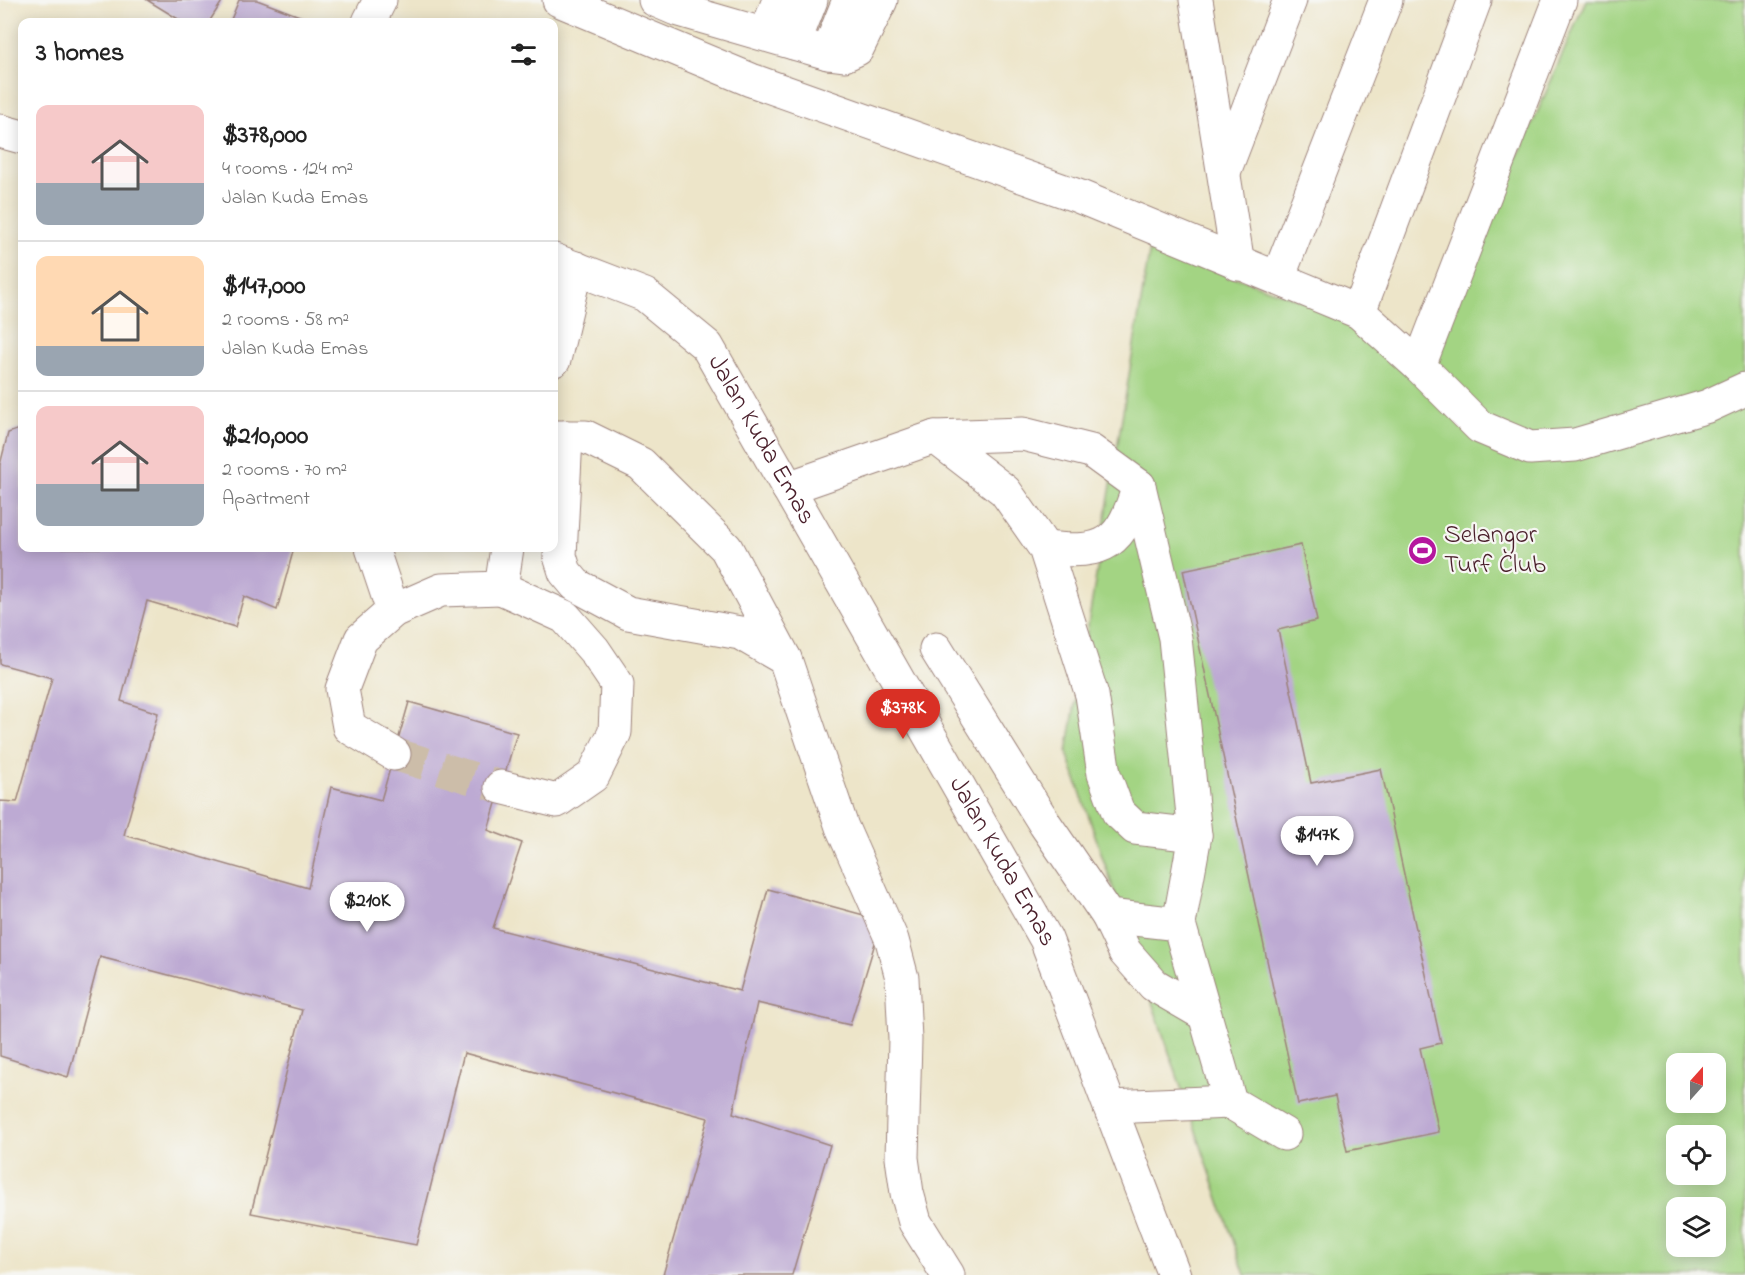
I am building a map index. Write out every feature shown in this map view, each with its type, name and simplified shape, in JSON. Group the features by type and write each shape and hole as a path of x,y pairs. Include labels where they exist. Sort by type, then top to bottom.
{"street":[{"path":"371,18 380,0"},
{"path":"559,0 608,9 751,80 1078,196 1238,264 1359,312 1419,366 1480,427 1530,448 1575,445 1708,406 1745,389"},
{"path":"655,0 676,9 828,53 844,55 857,49 881,0"},
{"path":"779,0 780,39"},
{"path":"780,39 811,0"},
{"path":"828,53 849,0"},
{"path":"1224,172 1290,0"},
{"path":"1278,278 1386,0"},
{"path":"1359,312 1475,0"},
{"path":"1419,366 1560,0"},
{"path":"1201,7 1238,264"},
{"path":"0,131 18,136"},
{"path":"558,325 565,264"},
{"name":"Jalan Kuda Emas","path":"565,264 645,295 706,346 1046,939 1174,1275"},
{"path":"788,488 935,437 1023,434 1091,451 1138,486 1175,638 1195,835 1179,924 1230,1102"},
{"path":"785,659 740,633 628,613 576,585 565,572 560,556 560,437 585,437 641,464 726,548 785,659 842,827 892,940 899,968 905,1039 902,1127 907,1193 915,1221 948,1275"},
{"path":"935,437 1005,491 1045,548 1092,695 1104,774 1118,812 1135,828 1195,835"},
{"path":"1045,548 1077,552 1113,540 1129,516 1138,486"},
{"path":"373,552 393,610"},
{"path":"501,588 506,552"},
{"path":"394,754 349,727 342,689 361,639 393,610 441,590 501,588 565,617 594,650 617,684 615,732 593,776 557,801 501,787"},
{"path":"936,649 1045,824 1108,916 1125,952 1154,985 1204,1014"},
{"path":"1108,916 1179,924"},
{"path":"1110,1107 1230,1102 1284,1134"}],"green space":[{"name":"Selangor Turf Club","path":"1586,0 1745,0 1745,1275 1245,1275 1067,753 1150,247 1435,348"}],"building":[{"path":"147,0 223,0 212,18 176,18"},
{"path":"239,0 257,0 305,18 232,18"},
{"path":"18,429 18,552 293,552 277,610 244,596 235,627 147,601 121,701 158,713 124,835 308,888 331,787 381,800 409,702 517,733 488,830 522,843 493,928 740,991 768,889 882,920 850,1025 757,1003 733,1113 830,1145 792,1275 663,1275 708,1118 464,1053 416,1245 251,1213 302,1010 100,957 68,1077 0,1056 0,801 17,802 52,678 0,664 0,465 8,433"},
{"path":"1301,545 1317,621 1278,630 1311,783 1381,769 1441,1043 1420,1048 1439,1132 1347,1151 1335,1096 1298,1104 1183,570"}],"tunnel":[{"path":"394,754 501,787"}],"place":[{"name":"Selangor Turf Club","path":"1423,551"}]}
